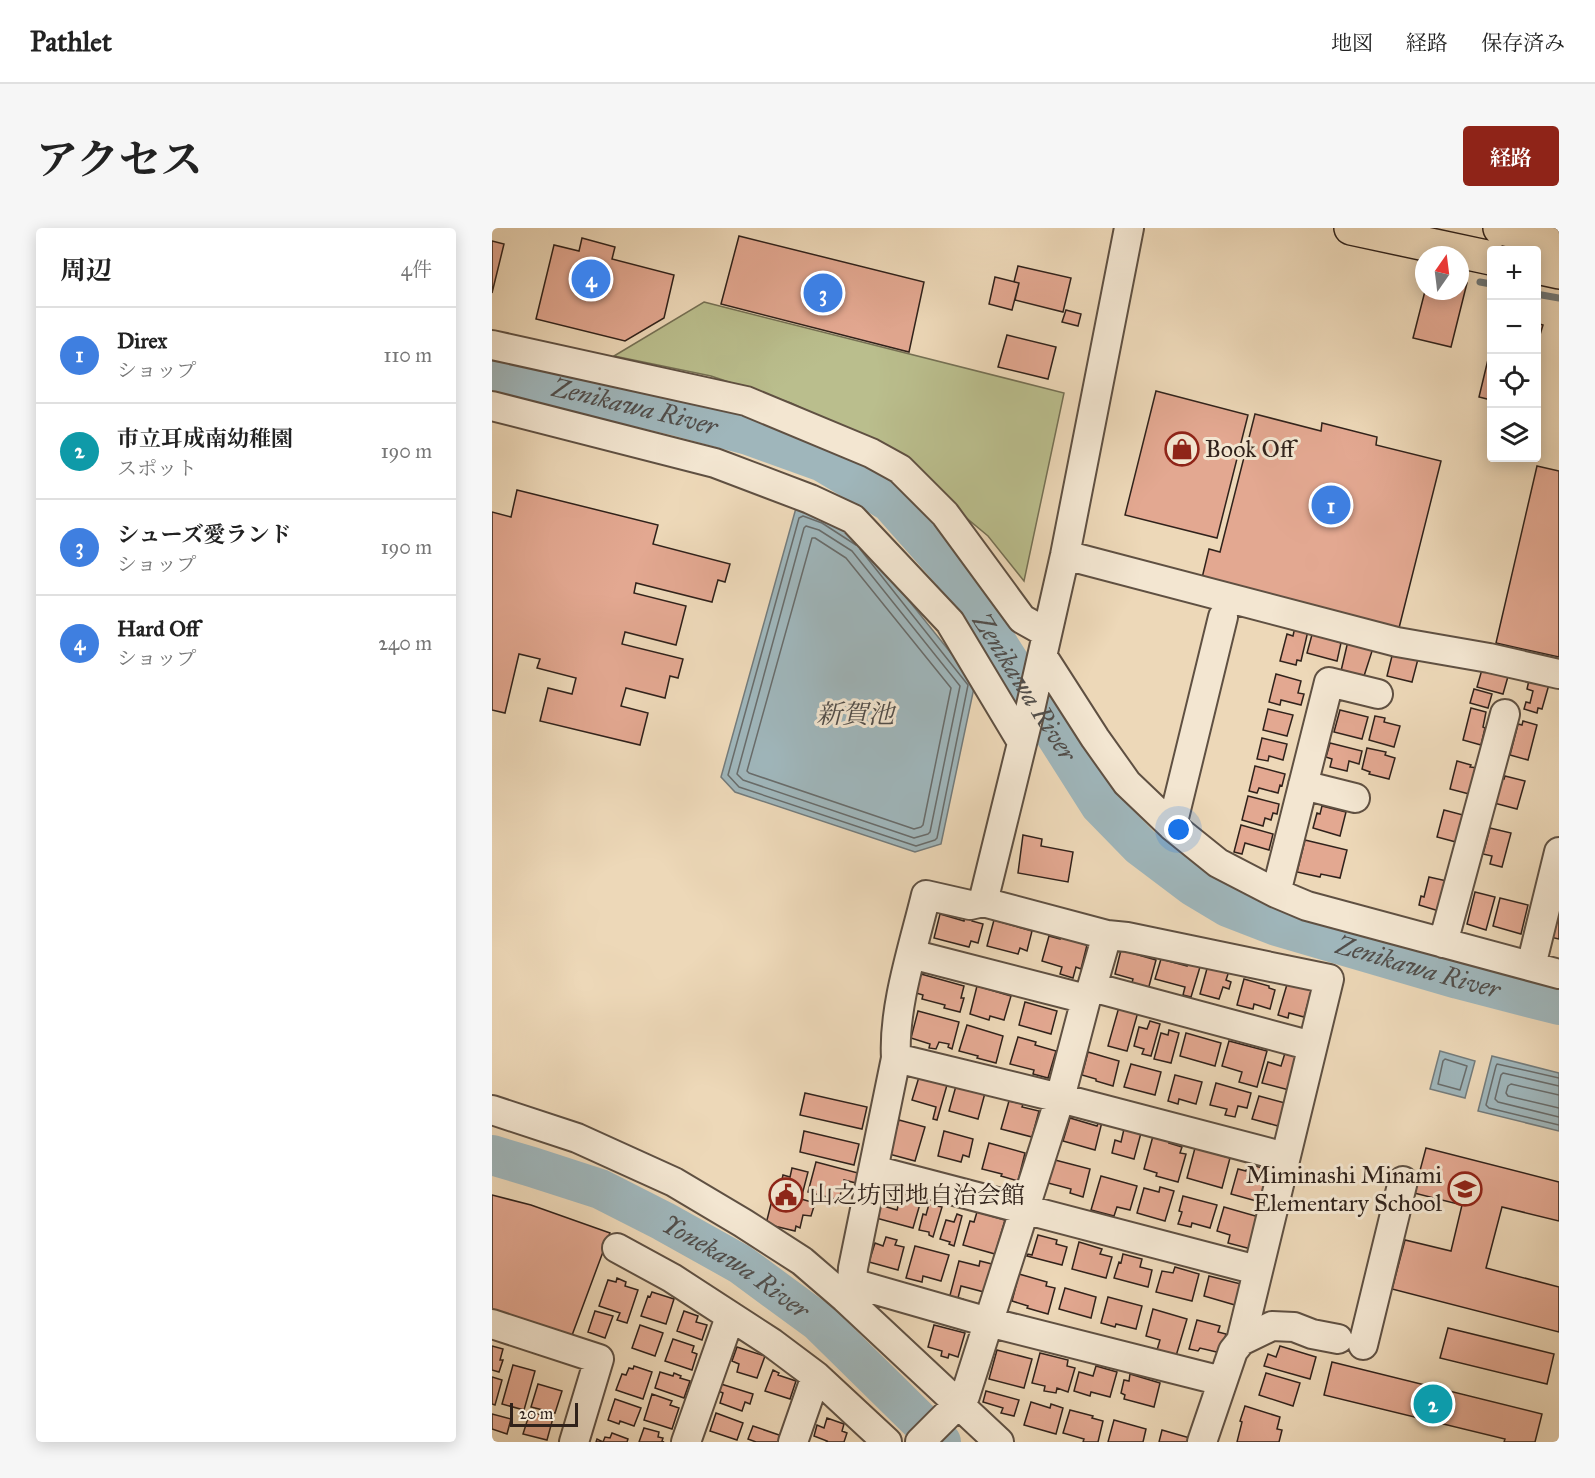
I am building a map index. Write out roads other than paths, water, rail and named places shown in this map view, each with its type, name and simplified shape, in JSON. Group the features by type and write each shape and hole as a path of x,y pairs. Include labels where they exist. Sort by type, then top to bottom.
{"main road":[{"path":"1351,228 1487,257"},
{"path":"1500,228 1559,241"},
{"path":"1541,268 1559,272"}],"street":[{"path":"983,902 1025,733 1065,555 1129,228"},
{"path":"492,345 746,401 871,453 900,469 945,514 1022,619 1095,738 1127,783 1172,826 1218,863 1307,906 1559,974"},
{"path":"492,406 727,467 810,499 853,519 950,622 1025,733"},
{"path":"1065,555 1397,642 1489,658 1559,674"},
{"path":"1172,826 1223,617"},
{"path":"1276,893 1329,682 1378,694"},
{"path":"1443,943 1505,714"},
{"path":"1303,784 1355,798"},
{"path":"1531,966 1559,852"},
{"path":"849,1291 896,1058 895,1039 900,1006 926,895 970,905 983,902 1107,935 1329,979 1240,1341 1233,1350 1202,1442"},
{"path":"920,1442 965,1396 1060,1098 1107,935"},
{"path":"911,954 1312,1046"},
{"path":"896,1058 1285,1157"},
{"path":"492,1110 577,1138 674,1182 849,1291 955,1407 999,1442"},
{"path":"874,1170 1257,1270"},
{"path":"1240,1341 1272,1326 1294,1327 1312,1334 1350,1342 1402,1181"},
{"path":"617,1248 672,1278 772,1343 816,1376 887,1442"},
{"path":"849,1291 988,1322 1222,1381"},
{"path":"686,1442 730,1317"},
{"path":"492,1323 599,1359 574,1442"},
{"path":"794,1442 816,1376"}],"water":[{"name":"新賀池","path":"796,508 825,517 861,541 975,683 941,844 915,852 735,792 721,777"},
{"path":"1440,1051 1475,1061 1465,1098 1430,1089"},
{"path":"1492,1056 1559,1073 1559,1131 1478,1111"}],"waterway":[{"path":"1480,282 1487,283"},
{"path":"1541,295 1559,298"},
{"name":"Zenikawa River","path":"492,372 748,435 823,462 890,502 952,572 1100,805 1140,846 1193,886 1228,907 1277,926 1458,979 1559,1005"},
{"name":"Yonekawa River","path":"492,1155 600,1189 740,1264 819,1322 941,1442"}],"place":[{"name":"Hard Off","path":"591,279"},
{"name":"シューズ愛ランド","path":"823,293"},
{"name":"Book Off","path":"1182,449"},
{"name":"Direx","path":"1331,505"},
{"name":"Miminashi Minami Elementary School","path":"1465,1189"},
{"name":"山之坊団地自治会館","path":"786,1195"},
{"name":"市立耳成南幼稚園","path":"1433,1404"}]}
